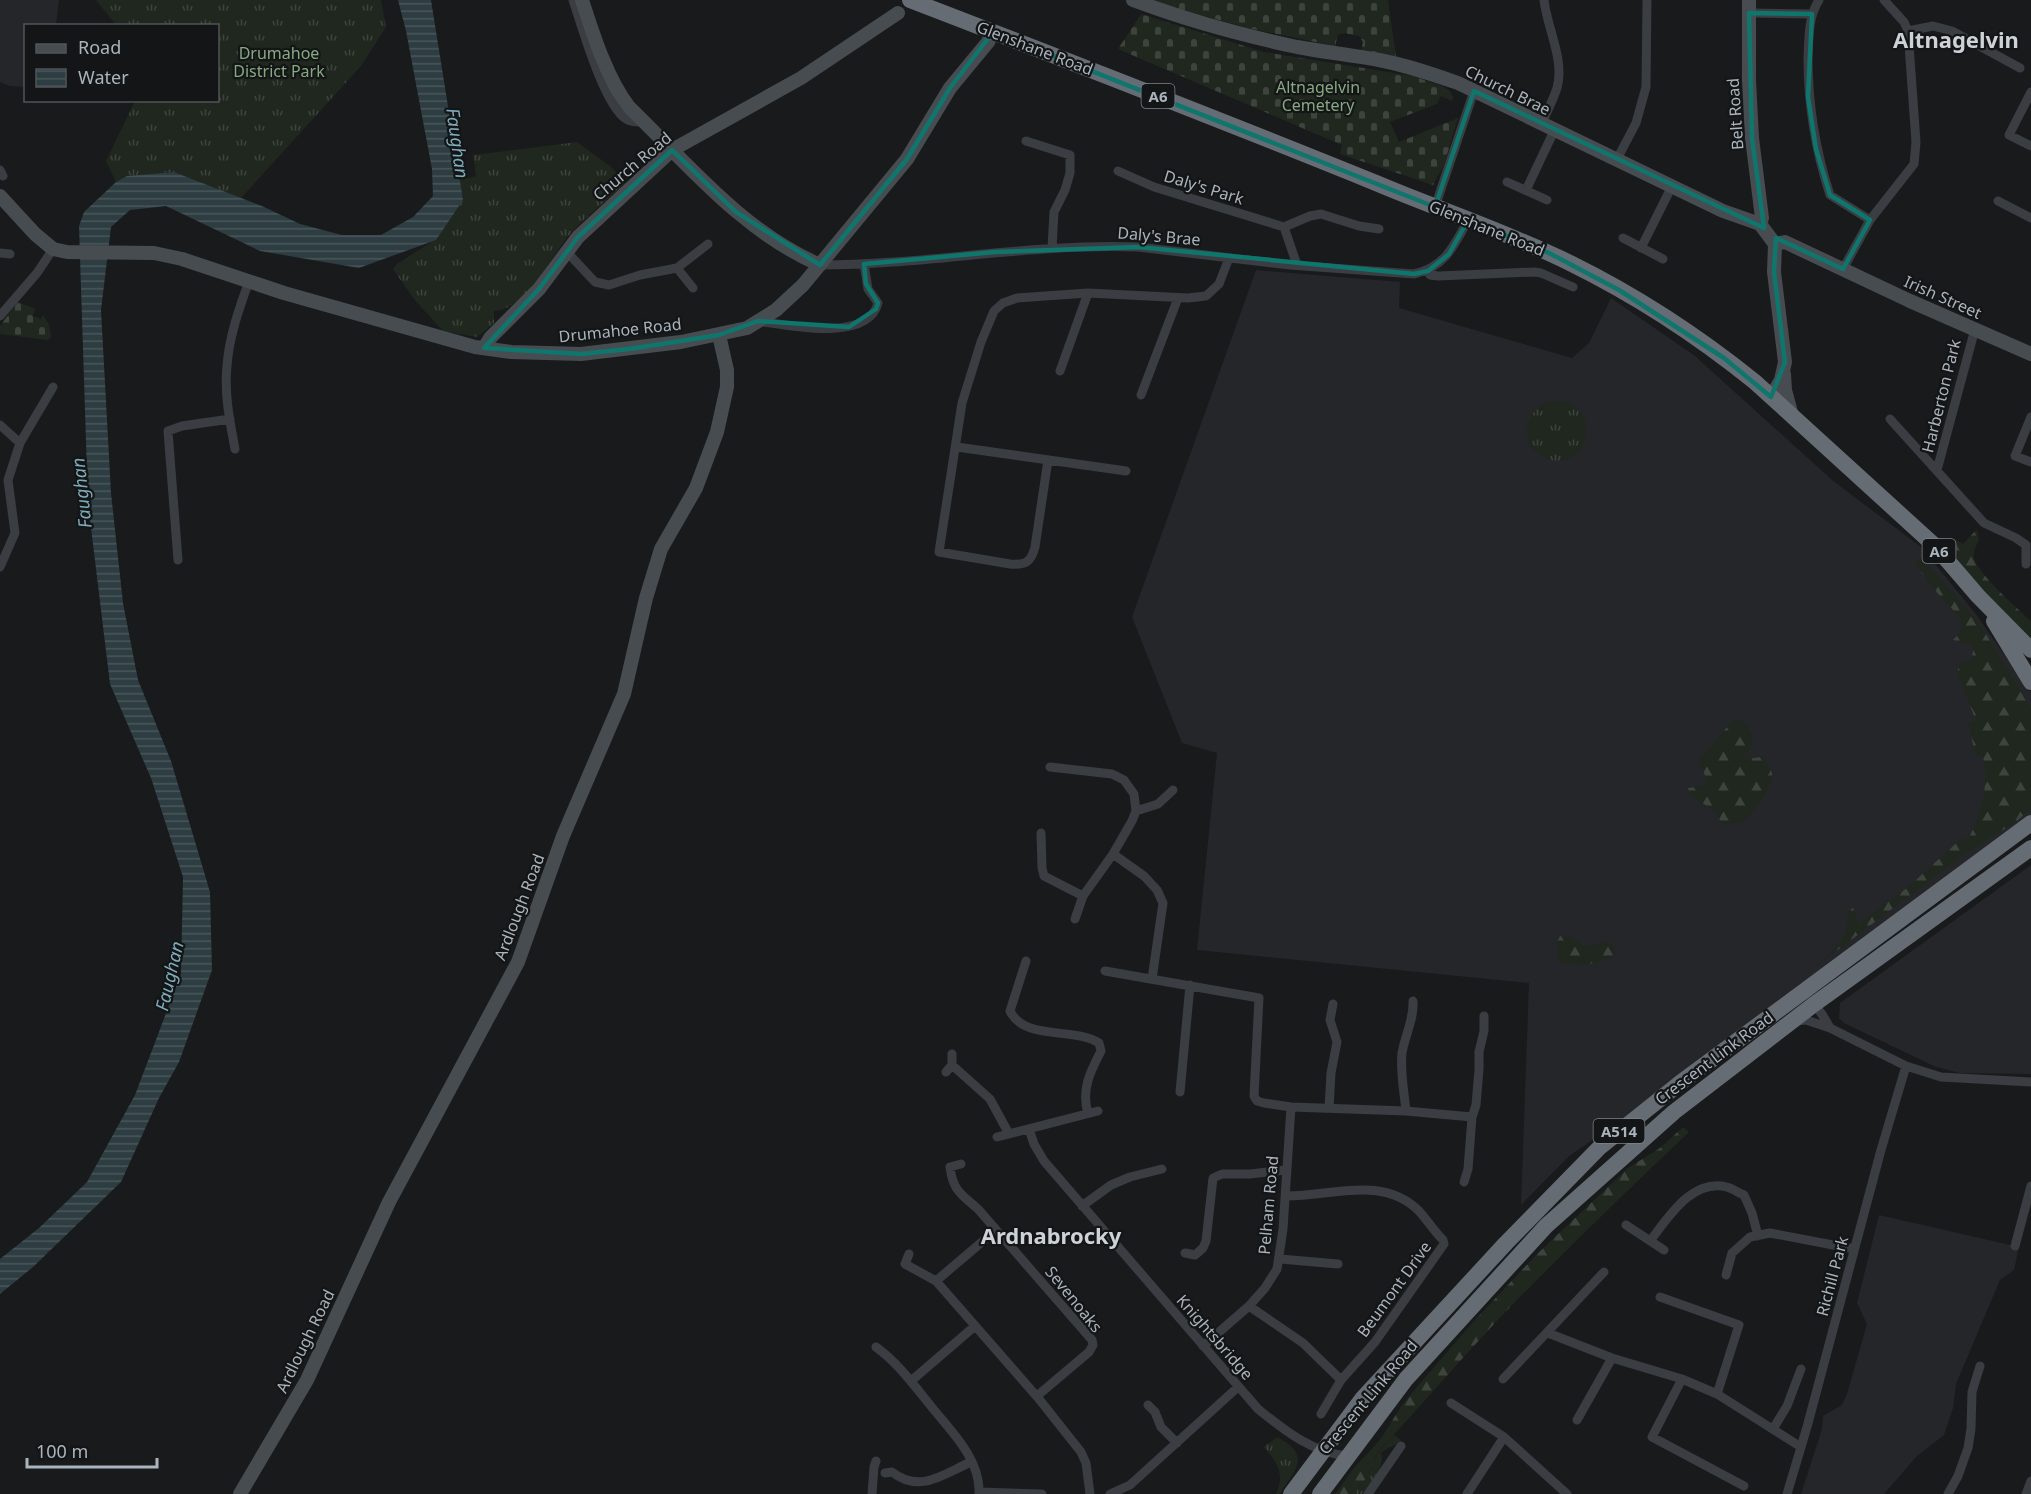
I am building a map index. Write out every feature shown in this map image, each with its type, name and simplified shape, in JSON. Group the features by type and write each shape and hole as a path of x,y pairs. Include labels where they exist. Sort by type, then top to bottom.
{"highway":[{"name":"Glenshane Road","path":"910,0 1261,136 1468,220 1572,264 1619,290 1724,358 1771,397 1935,546 1978,596 2031,650"},
{"name":"Glenshane Road","path":"1978,596 2031,682"},
{"name":"Crescent Link Road","path":"1291,1494 1362,1399 1421,1332 1580,1166 1613,1136 1794,997 2031,823"},
{"name":"Crescent Link Road","path":"1320,1494 1406,1379 1546,1226 1674,1112 1813,1005 2031,848"}],"street":[{"path":"573,0 614,96 644,122 736,212 820,265"},
{"path":"582,0 611,78 614,96"},
{"name":"Church Brae","path":"1133,0 1236,33 1298,47 1421,69 1474,91 1723,211 1760,224"},
{"path":"1526,190 1548,127 1559,66 1546,17 1544,0"},
{"path":"1616,161 1636,123 1647,87 1647,0"},
{"path":"1819,0 1812,14 1809,38 1808,97 1819,158 1830,195 1870,220"},
{"path":"1775,244 1785,242 1843,270 1870,220 1914,164 1916,142 1908,31 1904,22 1884,0"},
{"path":"1749,7 1812,14"},
{"name":"Belt Road","path":"1749,7 1749,80 1752,138 1762,218 1760,224"},
{"name":"Church Road","path":"484,348 490,338 539,289 578,237 596,218 672,150 801,78 898,13"},
{"path":"1908,31 1933,26 1952,31 2020,68"},
{"name":"Drumahoe Road","path":"53,249 68,252 163,255 484,348 511,352 581,354 629,350 719,335 747,328 776,310 803,285 907,159 950,88 988,42 993,32"},
{"path":"1436,207 1474,91"},
{"path":"2031,92 2009,135 2031,146"},
{"path":"1026,141 1070,155 1070,173 1065,190 1054,212 1052,248"},
{"name":"Daly's Park","path":"1118,171 1154,188 1284,227"},
{"path":"1507,182 1547,200"},
{"path":"1641,248 1672,186"},
{"path":"0,196 35,234 53,249 37,273 0,316"},
{"path":"1998,201 2031,218"},
{"path":"1297,266 1284,227 1321,214 1359,226 1379,229"},
{"path":"1428,271 1449,254 1468,220"},
{"path":"1760,224 1775,244 1774,272 1783,349 1785,390 1792,416"},
{"path":"1623,238 1663,259"},
{"path":"567,252 595,282 609,285 640,275 677,268 708,244"},
{"name":"Daly's Brae","path":"820,265 864,264 1052,248 1138,247 1297,266 1402,274 1428,271 1430,275 1438,276 1534,272 1574,287"},
{"path":"1048,459 1033,557 1020,564 1010,564 939,552 962,403 994,311 1003,303 1017,298 1088,293 1178,298 1206,296 1219,284 1229,258"},
{"path":"758,321 818,328 842,328 857,324 876,309 878,303 868,289 864,264"},
{"path":"677,268 693,288"},
{"name":"Irish Street","path":"1843,270 2031,354"},
{"path":"235,450 230,419 227,367 235,319 249,281"},
{"path":"1060,371 1088,293"},
{"path":"1141,395 1178,298"},
{"name":"Harberton Park","path":"1937,470 1975,329"},
{"name":"Ardlough Road","path":"240,1494 307,1380 389,1202 518,962 563,836 624,693 646,598 661,549 696,488 717,432 727,387 728,370 719,335"},
{"path":"1771,397 1784,371"},
{"path":"0,567 15,532 8,480 20,444 53,387"},
{"path":"2031,417 2015,456 2031,462"},
{"path":"178,561 168,430 230,419"},
{"name":"Harberton Park","path":"1890,419 1984,523 2028,543 2026,564"},
{"path":"0,425 20,444"},
{"path":"957,447 1126,471"},
{"path":"1050,767 1112,774 1124,780 1134,794 1136,811 1113,854 1083,896 1075,919"},
{"path":"1136,811 1158,804 1173,790"},
{"path":"1041,833 1044,876 1083,896"},
{"path":"1113,854 1144,876 1157,891 1163,903 1152,979"},
{"path":"997,1137 1093,1112 1084,1101 1088,1076 1101,1051 1099,1043 1090,1037 1054,1033 1023,1026 1012,1016 1010,1011 1026,962"},
{"path":"1105,971 1259,998 1254,1096 1257,1101 1291,1107 1406,1111 1472,1117"},
{"path":"1180,1092 1190,985"},
{"path":"1794,997 1813,1005 1830,1029"},
{"path":"1406,1111 1401,1062 1413,1014 1413,1001"},
{"path":"1329,1108 1331,1073 1337,1042 1330,1020 1333,1004"},
{"path":"1464,1182 1468,1169 1472,1117 1476,1105 1484,1016"},
{"path":"1793,1021 1806,1020 1830,1029 1906,1066 1941,1077 2031,1082"},
{"path":"952,1054 949,1069 990,1099 1009,1134"},
{"name":"Richill Park","path":"1787,1494 1906,1066"},
{"name":"Pelham Road","path":"1203,1346 1249,1306 1269,1283 1277,1269 1280,1259 1291,1107"},
{"name":"Knightsbridge","path":"1029,1129 1039,1156 1238,1387 1264,1414 1304,1442 1323,1452 1348,1456"},
{"name":"Sevenoaks","path":"961,1164 950,1167 952,1182 958,1191 978,1209 1092,1340 1093,1345 1089,1352 1036,1396"},
{"path":"1185,1253 1195,1255 1203,1248 1206,1241 1213,1178 1222,1174 1286,1170"},
{"path":"1082,1206 1111,1185 1130,1177 1157,1171 1155,1183"},
{"path":"1650,1241 1677,1206 1701,1189 1719,1186 1728,1187 1744,1195 1758,1236"},
{"path":"2015,1246 2031,1186"},
{"name":"Beumont Drive","path":"1285,1196 1304,1197 1357,1189 1375,1190 1403,1200 1418,1210 1443,1240 1442,1249 1376,1342 1341,1380 1321,1414"},
{"path":"1626,1225 1664,1250"},
{"path":"936,1281 996,1230"},
{"path":"1726,1275 1732,1253 1750,1237 1770,1233 1854,1249"},
{"path":"909,1254 905,1264 936,1281 1036,1396 1081,1452 1086,1463 1090,1494"},
{"path":"1280,1259 1338,1264"},
{"path":"1503,1379 1604,1272"},
{"path":"1660,1297 1739,1325 1717,1394"},
{"path":"1249,1306 1303,1343 1341,1380"},
{"path":"911,1381 975,1326"},
{"path":"1548,1333 1612,1358 1682,1379 1717,1394 1801,1447"},
{"path":"876,1347 892,1359 960,1442 971,1462 979,1493 1042,1494"},
{"path":"1577,1420 1612,1358"},
{"path":"1948,1494 1965,1456 1971,1429 1972,1392 1980,1366"},
{"path":"1773,1429 1787,1406 1801,1369"},
{"path":"1682,1379 1652,1437 1744,1486"},
{"path":"1110,1494 1130,1485 1238,1387"},
{"path":"1451,1403 1504,1437 1568,1494"},
{"path":"1148,1405 1155,1412 1161,1427 1177,1443"},
{"path":"1467,1494 1504,1437"},
{"path":"1368,1494 1401,1446"},
{"path":"872,1494 876,1461"},
{"path":"885,1473 892,1472 903,1481 922,1484 971,1462"},
{"path":"2026,1494 2031,1482"}],"highlighted area":[{"path":"1749,13 1812,14 1808,97 1816,149 1830,195 1870,220 1843,269 1776,238 1774,272 1785,362 1771,397 1724,358 1619,290 1549,253 1468,220 1449,254 1428,271 1414,274 1138,247 995,252 864,264 866,284 878,303 876,309 849,327 758,321 719,335 581,354 484,348 539,289 578,237 672,150 736,212 820,265 907,159 950,88 993,32 1435,207 1474,91 1764,228 1752,138"}],"shaded area":[{"path":"0,0 59,0 56,24 24,24 24,87 10,86 0,82"},
{"path":"1256,270 1400,282 1399,308 1572,358 1589,343 1611,298 1695,356 1832,480 1921,547 1975,613 2031,693 2031,822 1569,1156 1521,1205 1529,983 1197,950 1217,753 1182,743 1132,617"},
{"path":"2031,865 2031,1074 1960,1073 1936,1067 1844,1023 1839,1018 1840,1003"},
{"path":"1879,1215 2019,1247 2014,1270 2000,1280 1956,1384 1953,1408 1944,1435 1917,1456 1884,1494 1801,1494 1822,1429 1823,1416 1842,1405 1867,1324 1857,1303"}],"green space":[{"name":"Drumahoe District Park","path":"96,0 381,0 386,27 361,66 241,198 174,172 127,176 116,182 106,161 135,102 219,102 219,24 115,24"},
{"name":"Altnagelvin Cemetery","path":"1146,0 1388,0 1396,57 1361,50 1363,42 1359,36 1344,33 1338,35 1335,46 1248,28"},
{"name":"Altnagelvin Cemetery","path":"1141,14 1264,52 1413,76 1444,87 1450,91 1452,101 1441,96 1437,104 1390,122 1399,142 1458,118 1444,165 1433,185 1340,154 1342,145 1118,49"},
{"path":"577,142 610,166 626,183 574,230 539,278 518,301 506,308 494,311 494,323 477,337 443,331 413,298 393,269 397,264 436,239 463,200 459,180 476,176 473,155"},
{"path":"18,302 35,309 33,316 41,319 43,315 49,325 51,337 48,340 0,334 0,326"},
{"path":"1557,401 1578,410 1587,431 1578,452 1557,461 1536,452 1527,431 1536,410"},
{"path":"1977,529 1979,540 1974,558 1977,565 1999,591 2031,621 2031,640 1970,578 1949,546 1954,539 1963,544"},
{"path":"1922,557 1979,623 2031,707 2031,809 2014,823 1965,854 1811,970 1831,952 1842,938 1846,930 1847,912 1853,908 1859,924 1907,888 1962,838 1968,840 1983,799 1985,767 1983,756 1975,756 1969,723 1976,721 1958,674 1958,663 1971,661 1974,646 1953,640 1959,634 1962,625 1957,614 1915,564"},
{"path":"1739,719 1748,727 1752,736 1752,745 1746,755 1747,759 1762,757 1772,774 1761,801 1746,819 1739,823 1722,823 1714,811 1691,795 1688,788 1704,786 1707,779 1698,762 1732,721"},
{"path":"1560,936 1572,938 1585,947 1608,941 1615,948 1615,953 1595,963 1573,965 1559,962 1557,942"},
{"path":"1683,1127 1689,1132 1516,1301 1377,1453 1369,1474 1354,1494 1335,1494 1353,1469 1380,1440 1402,1405 1422,1381 1536,1255 1628,1168 1660,1148"},
{"path":"1394,1435 1401,1440 1381,1453 1381,1464 1376,1475 1362,1494 1354,1494 1369,1474 1377,1454"},
{"path":"1277,1437 1294,1450 1298,1463 1291,1478 1279,1494 1276,1494 1280,1474 1264,1447"}],"water":[{"path":"398,0 431,0 463,200 436,240 359,268 260,251 166,206 130,210 111,227 101,310 111,493 123,603 138,680 171,761 210,892 212,970 179,1062 159,1098 121,1182 33,1267 0,1294 0,1259 39,1228 87,1182 135,1095 181,974 183,877 151,778 110,684 88,503 79,226 84,212 116,182 127,176 174,172 262,206 300,224 342,235 381,235 413,217 433,196 432,169"}],"district":[{"name":"Altnagelvin","path":"1956,39"},
{"name":"Ardnabrocky","path":"1051,1235"}],"water label":[{"name":"Faughan","path":"458,143"},
{"name":"Faughan","path":"81,493"},
{"name":"Faughan","path":"169,976"}]}
